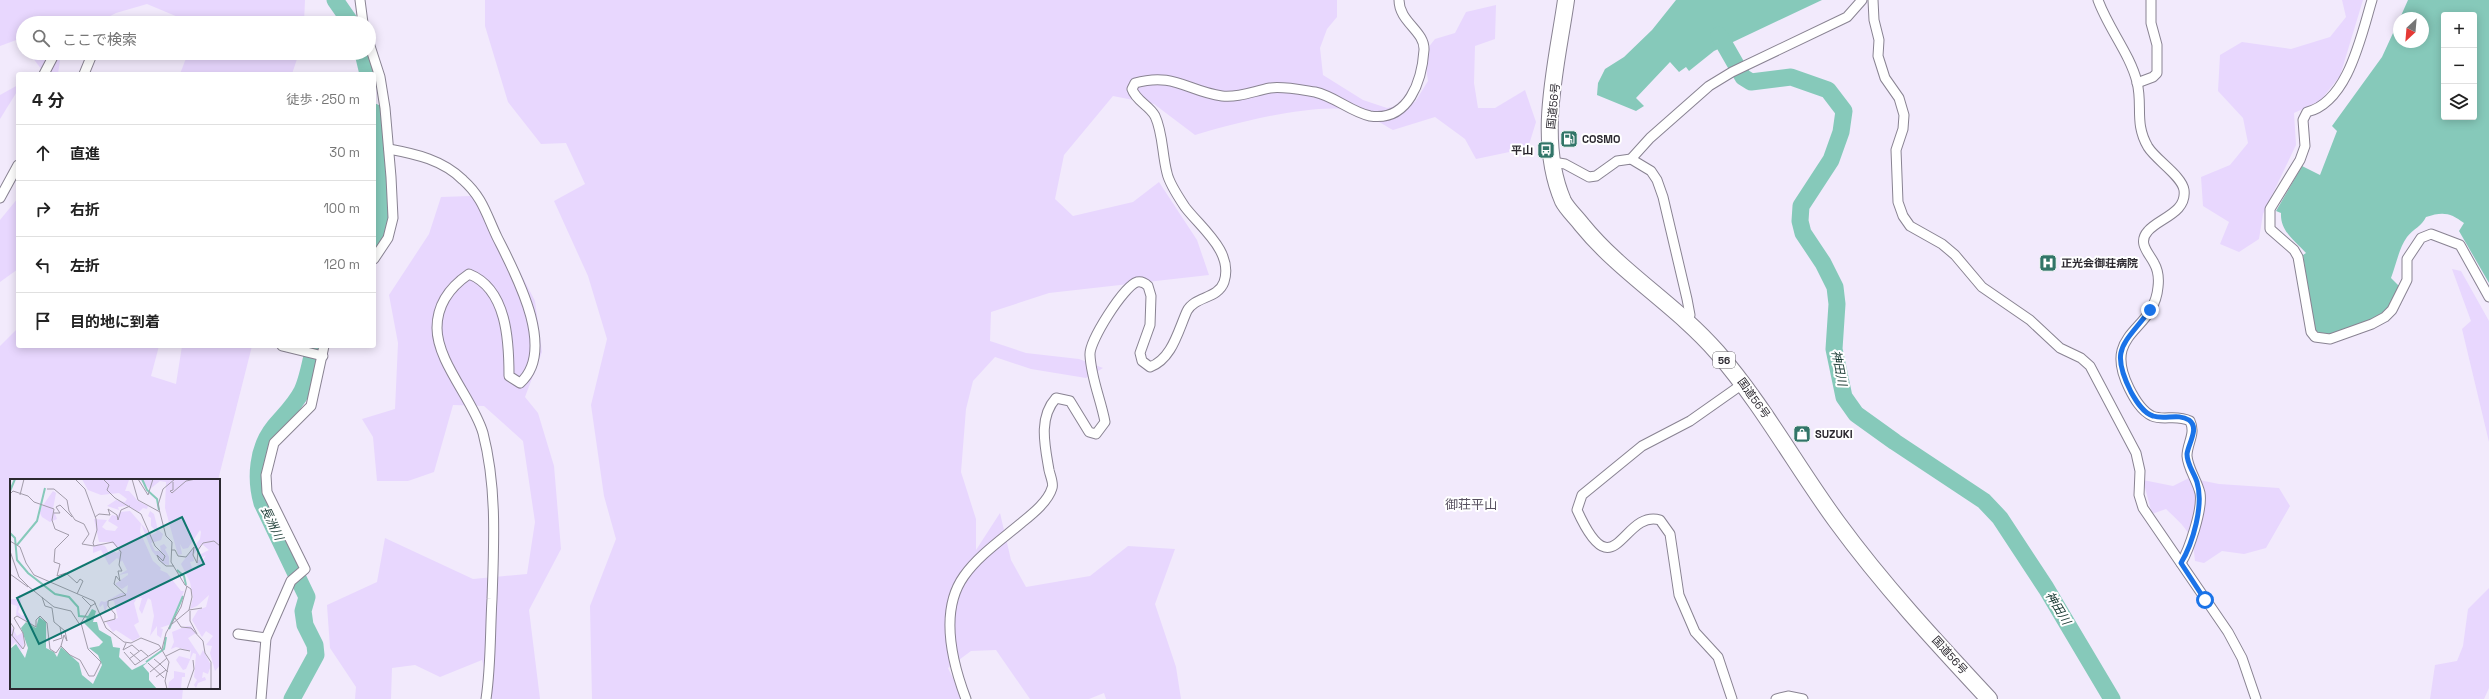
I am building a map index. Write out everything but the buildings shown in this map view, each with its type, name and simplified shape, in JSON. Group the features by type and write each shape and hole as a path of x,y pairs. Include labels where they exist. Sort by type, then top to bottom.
{"highway":[{"name":"国道56号","path":"1566,0 1551,110 1550,136 1553,162 1564,202 1594,240 1687,323 1714,349 1744,383 1836,520 1876,574 1989,699"}],"street":[{"path":"360,0 362,16"},
{"path":"966,699 954,667 950,641 954,597 964,576 992,547 1030,516 1046,499 1053,487 1044,434 1045,418 1051,403 1056,398 1070,401 1089,432 1096,434 1101,430 1105,422 1089,354 1098,332 1127,288 1137,282 1143,282 1148,286 1151,296 1150,325 1140,353 1142,361 1150,367 1165,359 1189,308 1220,290 1224,282 1226,268 1223,255 1185,207 1167,174 1158,123 1152,111 1134,95 1132,89 1135,83 1159,78 1221,96 1235,96 1272,88 1317,93 1370,116 1386,115 1398,110 1409,100 1420,78 1424,48 1419,35 1405,20 1399,0"},
{"path":"1631,159 1650,138 1708,86 1732,72 1846,17 1862,0"},
{"path":"1873,0 1874,20 1879,40 1878,56 1885,78 1899,98 1904,115 1903,130 1896,150 1898,202 1903,216 1910,226 1942,244 1955,255 1982,287 2030,320 2060,348 2081,358 2090,366 2136,452 2140,471 2139,495 2143,508 2228,632 2242,658 2256,699"},
{"path":"2098,0 2137,82 2140,132 2148,148 2180,180 2184,190 2182,202 2176,210 2148,231 2144,239 2144,250 2155,264 2159,278 2158,294 2150,310 2127,339 2121,351 2120,361 2121,372 2136,401 2143,409 2152,416 2180,416 2190,421 2193,428 2187,453 2188,463 2197,480 2201,495 2200,506 2188,552 2181,563"},
{"path":"2137,82 2153,77 2157,73 2157,45 2151,23 2151,0"},
{"path":"2372,0 2357,49 2338,90 2318,109 2307,112 2303,120 2305,146 2300,160 2270,210 2270,228 2294,250 2298,257 2311,332 2315,337 2330,339 2372,324 2392,310 2407,280 2407,259 2421,238 2431,234 2460,246 2489,297"},
{"path":"45,72 51,60"},
{"path":"85,72 90,60"},
{"path":"374,60 380,77 388,149 393,218 388,238 376,256"},
{"path":"388,149 440,162 462,179 477,194 518,279 532,316 533,359 525,379 520,383 509,376 509,346 506,328 492,290 481,279 469,274 456,283 446,295 439,313 437,330 442,350 482,432 489,464 494,511 490,674 486,699"},
{"path":"1553,162 1565,164 1589,178 1596,176 1617,161 1631,159 1651,171 1657,180 1663,197 1687,299 1690,315 1687,323"},
{"path":"0,198 16,169"},
{"path":"290,348 322,356"},
{"path":"261,699 266,638 292,581 305,569 267,492 269,458 274,443 311,406 324,348"},
{"path":"1732,699 1718,657 1695,632 1679,595 1670,534 1664,524 1660,520 1646,519 1615,544 1605,547 1598,546 1592,540 1577,510 1582,495 1642,446 1690,421 1744,383"},
{"path":"238,634 266,638"},
{"path":"1776,699 1788,696 1803,699"}],"shaded area":[{"path":"0,0 305,0 304,16 176,16 147,4 110,16 16,16 16,40 0,46"},
{"path":"485,0 1337,0 1337,17 1327,29 1320,48 1323,75 1363,100 1387,108 1415,102 1428,81 1424,53 1435,39 1455,33 1466,12 1496,5 1495,39 1475,46 1474,83 1478,108 1495,108 1525,90 1536,122 1528,148 1476,159 1465,139 1435,117 1393,130 1358,111 1321,109 1299,111 1254,119 1195,135 1154,104 1113,96 1064,155 1055,199 1073,216 1133,202 1159,182 1197,240 1209,275 1049,293 991,312 990,341 1026,353 1079,359 1103,368 1086,378 1031,369 995,357 973,381 966,409 961,472 976,519 976,550 1000,513 1011,560 1026,587 1090,576 1128,546 1175,549 1155,604 1176,667 1181,699 1106,699 1104,693 1089,699 1030,699 996,650 971,651 948,668 963,699 592,699 590,606 616,539 604,496 591,405 607,339 588,276 554,201 585,184 566,143 541,144 508,102 485,26"},
{"path":"1676,0 1822,0 1714,51 1689,71 1686,67 1679,72 1670,62 1636,98 1644,106 1636,111 1597,95 1598,83 1605,69 1624,57 1652,30"},
{"path":"2342,0 2363,0 2340,76 2320,101 2294,113 2296,145 2263,214 2259,239 2239,252 2220,244 2229,222 2203,206 2201,177 2230,165 2248,143 2243,118 2218,91 2220,55 2242,42 2291,49 2330,37 2346,17"},
{"path":"2408,0 2489,0 2489,283 2459,231 2464,223 2451,215 2446,214 2437,214 2426,217 2422,223 2407,237 2402,246 2391,278 2399,286 2391,306 2381,315 2359,326 2329,335 2314,330 2303,255 2306,253 2289,235 2283,225 2281,213 2276,211 2302,166 2320,175 2337,131 2332,126 2382,57 2393,33 2393,48 2429,48 2429,12 2403,12"},
{"path":"34,60 60,60 58,72 43,72"},
{"path":"185,60 297,60 293,72 181,72"},
{"path":"16,86 16,93 0,119 0,95"},
{"path":"471,196 506,245 535,301 542,352 525,397 538,413 554,466 561,549 529,610 540,699 492,699 482,660 440,677 415,665 392,668 391,699 355,699 356,687 330,648 327,605 377,582 385,538 473,579 527,574 535,522 523,441 484,406 453,405 434,472 408,481 377,481 373,437 362,419 395,409 398,343 389,295 429,234 441,197"},
{"path":"16,200 16,270 0,282 0,220"},
{"path":"2452,269 2461,271 2489,321 2489,442 2462,329 2471,321"},
{"path":"16,330 16,348 158,348 151,376 176,384 182,348 251,348 218,479 10,479 10,689 183,689 182,699 0,699 0,346"},
{"path":"2189,478 2219,484 2279,488 2290,506 2266,548 2244,554 2222,551 2204,563 2195,561 2190,537 2179,521 2166,509 2152,514 2143,480 2173,486"},
{"path":"2489,588 2489,688 2484,699 2430,699 2435,665 2457,661 2463,646 2468,609"}],"waterway":[{"name":"長洲川","path":"335,0 346,16"},
{"name":"神田川","path":"1719,35 1743,77 1751,82 1791,77 1828,90 1844,111 1841,132 1831,160 1801,206 1800,221 1803,233 1823,263 1835,287 1837,304 1834,349 1844,397 1856,414 1895,442 1984,501 2000,518 2046,588 2112,699"},
{"name":"長洲川","path":"365,60 368,72"},
{"name":"長洲川","path":"376,126 384,196 380,228 376,237"},
{"name":"長洲川","path":"292,699 316,655 315,645 305,625 303,611 307,597 262,503 258,474 261,454 268,435 293,405 302,391 308,375 314,348"}],"place":[{"name":"COSMO","path":"1569,139"},
{"name":"平山","path":"1546,150"},
{"name":"正光会御荘病院","path":"2048,263"},
{"name":"SUZUKI","path":"1802,434"}],"district":[{"name":"御荘平山","path":"1471,504"}],"route":[{"path":"2150,310 2127,339 2121,351 2121,372 2136,401 2152,416 2163,418 2180,416 2190,421 2193,428 2187,453 2188,463 2197,480 2201,495 2200,506 2188,552 2181,563 2205,600"}]}
